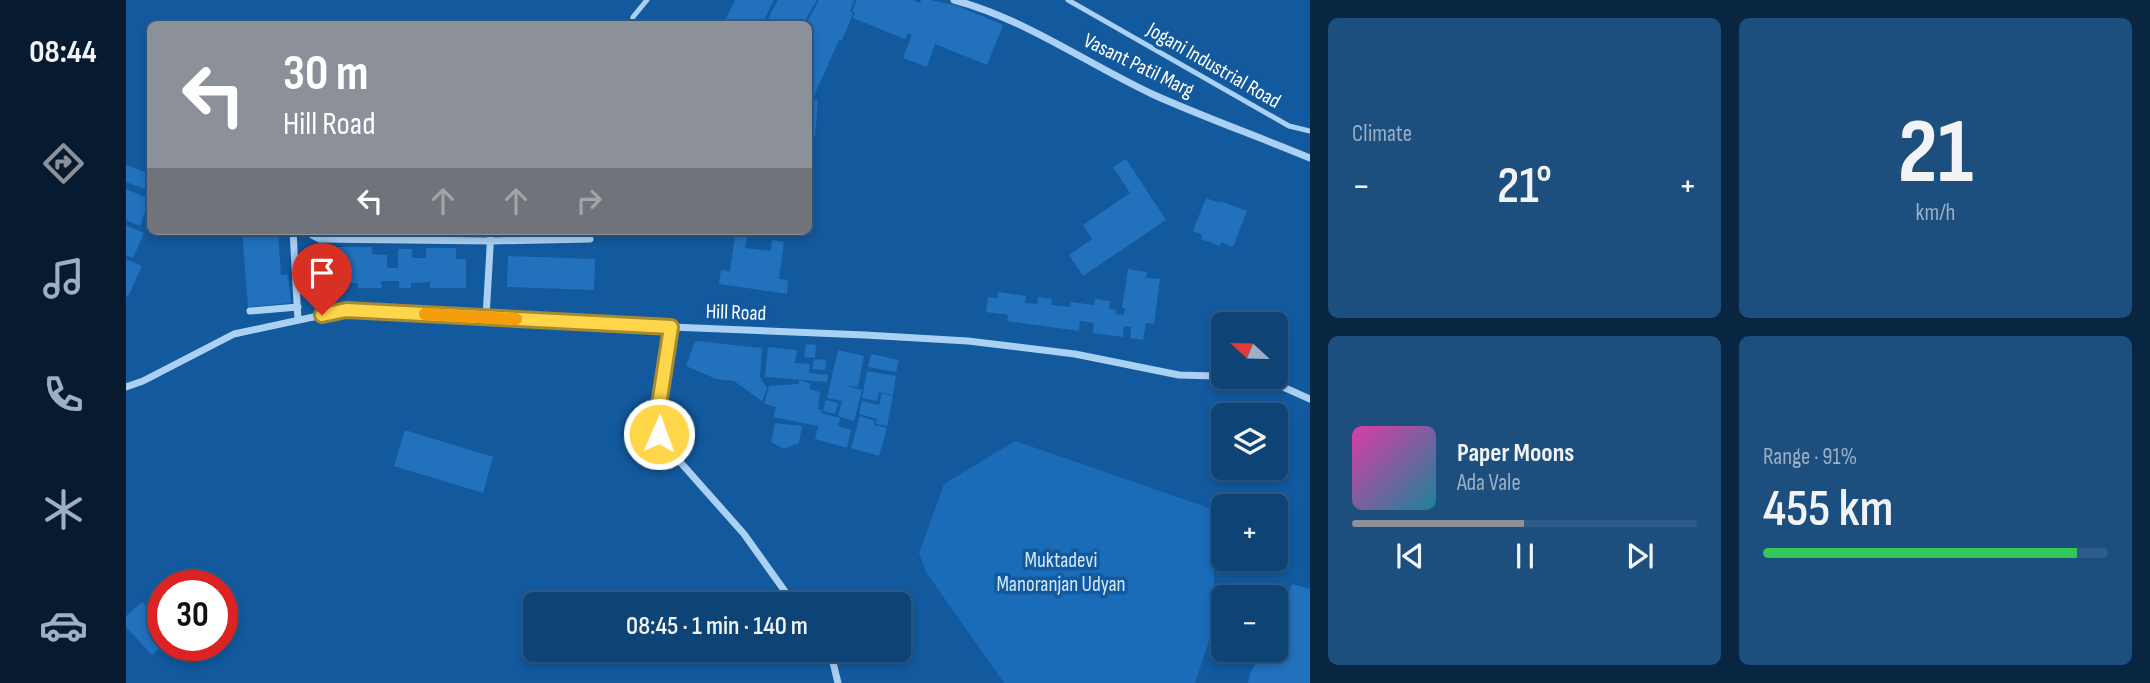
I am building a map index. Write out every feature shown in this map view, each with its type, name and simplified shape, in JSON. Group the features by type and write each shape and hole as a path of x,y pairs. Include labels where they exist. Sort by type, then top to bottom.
{"street":[{"name":"Vasant Patil Marg","path":"954,0 1014,21 1152,94 1310,158"},
{"path":"293,235 298,320"},
{"path":"312,235 320,239 590,239"},
{"path":"402,235 402,240"},
{"path":"486,317 491,235"},
{"path":"250,311 298,307"},
{"name":"Hill Road","path":"126,387 143,382 234,334 346,310 968,341 1075,354 1179,375 1272,382 1310,399"},
{"path":"671,327 657,418 659,434 666,446 744,534 785,592"},
{"path":"833,662 838,683"}],"lane":[{"path":"632,21 647,0"},
{"name":"Jogani Industrial Road","path":"1068,0 1290,126 1310,131"}],"green space":[{"name":"Muktadevi Manoranjan Udyan","path":"1015,441 1211,509 1211,571 1214,571 1214,585 1211,585 1211,635 1195,683 1004,683 926,572 919,553 944,484"}],"building":[{"path":"735,0 774,0 764,21 724,21"},
{"path":"778,0 817,0 805,21 767,21"},
{"path":"819,0 854,0 850,11 853,14 814,96 812,21 808,21"},
{"path":"857,0 912,0 920,3 921,0 931,0 958,6 1003,25 987,65 935,44 927,67 903,58 912,35 908,33 905,39 853,18 855,13 852,11"},
{"path":"812,99 818,100 815,136 812,136"},
{"path":"1126,159 1166,220 1083,276 1069,255 1092,239 1083,225 1130,193 1113,167"},
{"path":"126,165 147,173 147,190 126,182"},
{"path":"126,189 147,198 147,207 140,226 126,220"},
{"path":"1206,198 1247,211 1233,247 1221,242 1220,246 1201,239 1202,235 1193,231"},
{"path":"126,225 144,233 133,258 126,255"},
{"path":"242,235 278,235 281,275 288,274 291,303 248,307"},
{"path":"735,235 747,237 745,248 771,251 772,240 784,242 779,279 788,280 787,294 719,284 721,270 730,271"},
{"path":"337,247 372,247 372,254 387,255 387,268 398,268 398,249 412,249 412,258 426,258 426,248 456,248 456,259 466,259 466,288 430,288 430,282 411,283 411,288 399,288 399,281 381,281 382,288 358,288 358,283 342,283 342,288 317,289 317,264 322,264 322,255 337,255"},
{"path":"508,256 595,259 594,290 507,287"},
{"path":"126,259 142,266 128,297 126,296"},
{"path":"1128,269 1147,272 1146,278 1160,279 1154,324 1146,323 1143,340 1130,338 1131,327 1124,326 1123,337 1093,333 1094,323 1080,321 1079,331 1007,321 1008,315 986,312 988,297 997,298 998,292 1026,296 1025,303 1037,304 1038,297 1052,299 1051,305 1070,307 1071,302 1094,305 1095,299 1110,301 1109,309 1116,310 1115,314 1124,315 1125,308 1122,308"},
{"path":"695,341 762,348 760,377 767,388 762,401 734,381 716,379 686,366"},
{"path":"806,344 816,345 815,358 804,357"},
{"path":"768,347 797,350 795,363 810,364 809,373 828,375 827,382 765,377"},
{"path":"838,350 864,356 858,387 844,385 862,390 854,421 838,416 842,401 827,398"},
{"path":"871,354 899,360 896,372 868,367"},
{"path":"814,359 826,360 825,370 812,369"},
{"path":"867,371 896,376 893,395 879,392 877,401 862,398"},
{"path":"800,380 811,384 809,389 820,392 818,409 822,410 821,413 840,418 838,426 851,430 847,448 815,439 818,426 773,417 776,407 764,404 769,386 798,384"},
{"path":"882,393 893,396 887,426 876,424 877,419 859,414 862,401 879,405"},
{"path":"826,400 838,403 835,414 823,411"},
{"path":"860,416 875,421 874,425 887,428 879,456 851,448"},
{"path":"775,423 802,426 799,443 784,449 771,442"},
{"path":"405,430 493,457 483,493 394,466"},
{"path":"1292,584 1310,589 1310,683 1248,683 1257,662 1288,662 1288,597"},
{"path":"142,602 147,607 147,650 126,627 126,616"}],"slow traffic":[{"path":"425,314 516,319"}],"route":[{"path":"322,315 346,310 671,327 657,418 659,434"}]}
